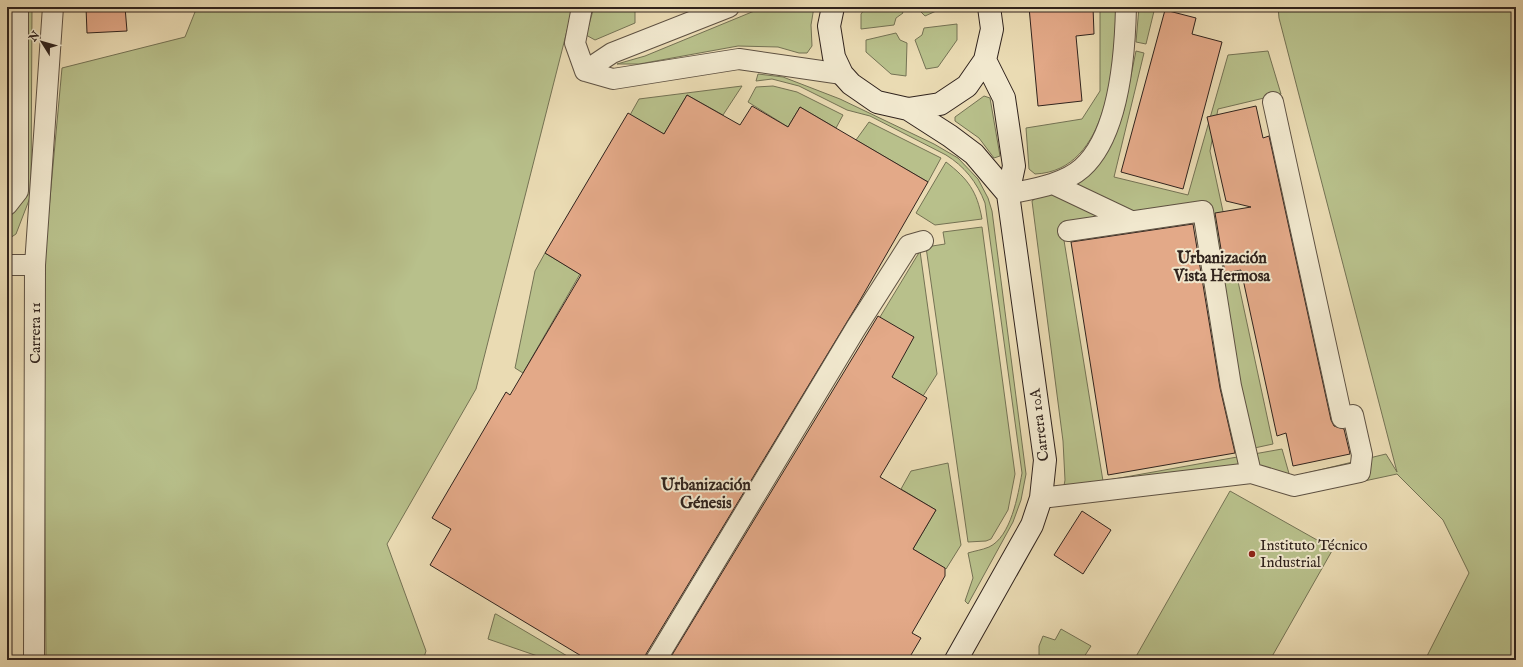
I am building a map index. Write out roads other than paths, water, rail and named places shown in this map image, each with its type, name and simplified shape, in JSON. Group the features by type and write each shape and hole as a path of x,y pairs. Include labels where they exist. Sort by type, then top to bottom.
{"street":[{"name":"Carrera 11","path":"34,660 35,265 53,7"},
{"path":"582,7 575,43 585,71"},
{"path":"585,71 612,53 729,7"},
{"path":"833,7 828,26 834,57 842,74 851,84 877,102 908,110 950,136 974,154 1008,194"},
{"path":"908,110 940,104 967,86 985,60 992,28 988,7"},
{"path":"1008,194 1053,184 1081,168 1095,151 1114,113 1125,45 1126,7"},
{"path":"7,205 18,191 13,108 15,8"},
{"path":"585,71 613,79 739,59 842,74"},
{"path":"985,60 1004,98 1014,166 1008,194"},
{"path":"1041,498 1251,473 1294,486 1360,472 1362,455 1353,416 1342,418 1273,102"},
{"path":"1053,184 1093,202 1131,222"},
{"name":"Carrera 10A","path":"956,660 1032,525 1041,498 1045,460 1008,194"},
{"path":"1068,231 1203,211 1231,386 1251,473"},
{"path":"656,660 856,328 909,245 923,241"},
{"path":"7,265 35,265"}],"place":[{"name":"Instituto Técnico Industrial","path":"1252,554"}],"district":[{"name":"Urbanización Vista Hermosa","path":"1222,266"},
{"name":"Urbanización Génesis","path":"706,493"}]}
